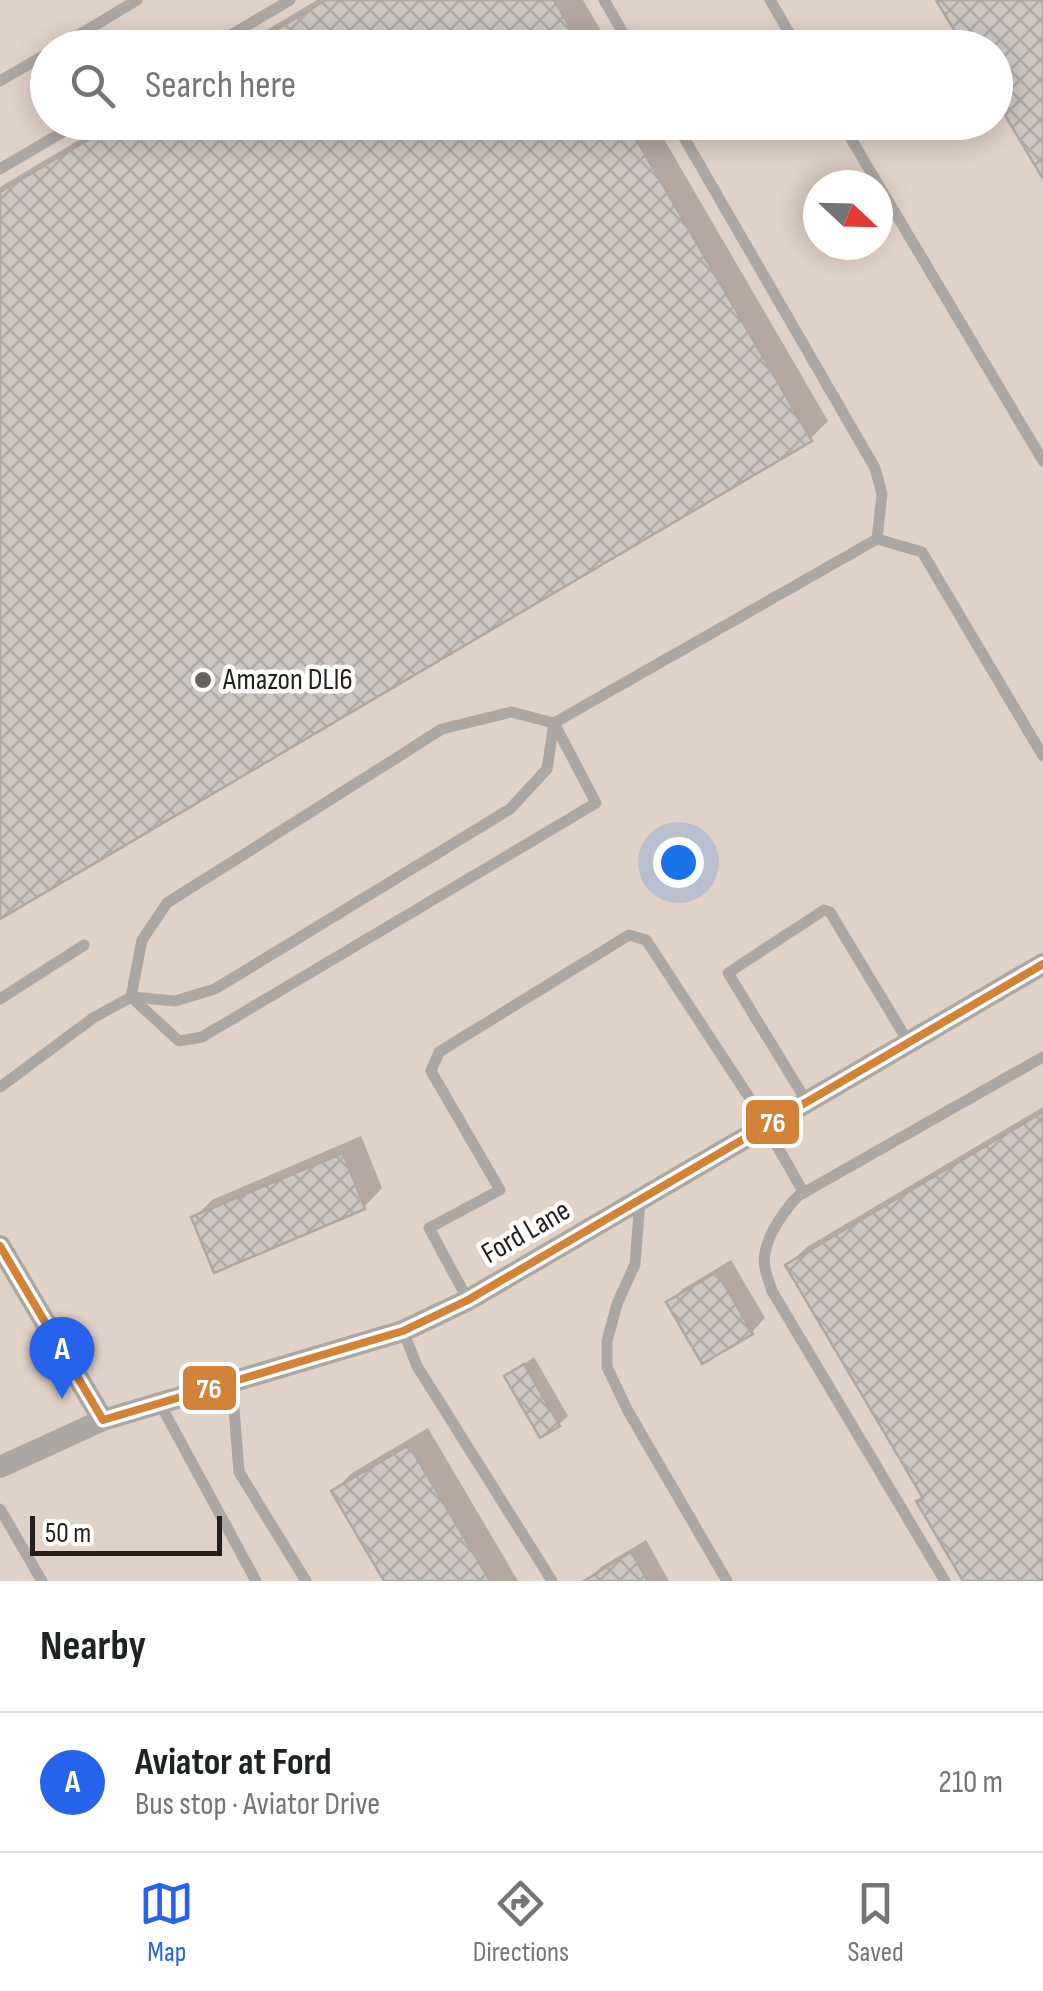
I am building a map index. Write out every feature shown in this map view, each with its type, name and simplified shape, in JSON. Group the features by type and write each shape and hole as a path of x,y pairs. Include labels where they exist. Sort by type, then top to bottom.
{"street":[{"name":"Ford Lane","path":"0,1466 103,1420 403,1331 468,1300 1043,964"},
{"path":"0,1246 103,1420"}],"lane":[{"path":"87,30 137,0"},
{"path":"239,30 290,0"},
{"path":"604,0 622,30"},
{"path":"770,0 788,30"},
{"path":"0,81 30,64"},
{"path":"0,170 50,140"},
{"path":"685,140 875,468 882,494 877,538"},
{"path":"852,140 1043,461"},
{"path":"131,997 142,940 167,903 442,729 511,712 554,723 877,538 922,552 1043,756"},
{"path":"0,1087 93,1018 131,997 175,1002 215,989 510,808 547,769 554,723"},
{"path":"131,997 179,1041 202,1037 596,803 554,723"},
{"path":"808,1103 728,973 824,910 830,912 909,1044"},
{"path":"468,1300 429,1228 500,1190 431,1071 439,1052 629,935 646,940 767,1126 804,1193"},
{"path":"0,999 84,944"},
{"path":"945,1581 772,1291 763,1264 784,1211 804,1193 1043,1056"},
{"path":"640,1201 635,1264 617,1304 608,1340 607,1367 628,1411 727,1581"},
{"path":"403,1331 417,1366 552,1581"},
{"path":"232,1383 239,1472 306,1581"},
{"path":"159,1402 256,1581"},
{"path":"0,1509 42,1581"}],"shaded area":[{"path":"0,0 1043,0 1043,1581 0,1581"}],"building":[{"path":"326,0 554,0 572,30 276,30"},
{"path":"936,0 1043,0 1043,179 1013,129 1013,30 954,30"},
{"name":"Amazon DLI6","path":"88,140 636,140 812,441 0,919 0,192"},
{"path":"1043,1112 1043,1581 963,1581 916,1501 923,1498 785,1265"},
{"path":"343,1153 365,1209 214,1273 191,1217"},
{"path":"717,1272 753,1334 702,1364 666,1302"},
{"path":"524,1364 560,1426 540,1438 504,1376"},
{"path":"409,1445 490,1581 384,1581 331,1491"},
{"path":"631,1552 648,1581 584,1581"}],"transit line":[{"name":"76","path":"0,1246 103,1420 403,1331 468,1300 1043,964"}],"place":[{"name":"Amazon DLI6","path":"203,680"},
{"name":"Aviator at Ford","path":"62,1399"}]}
